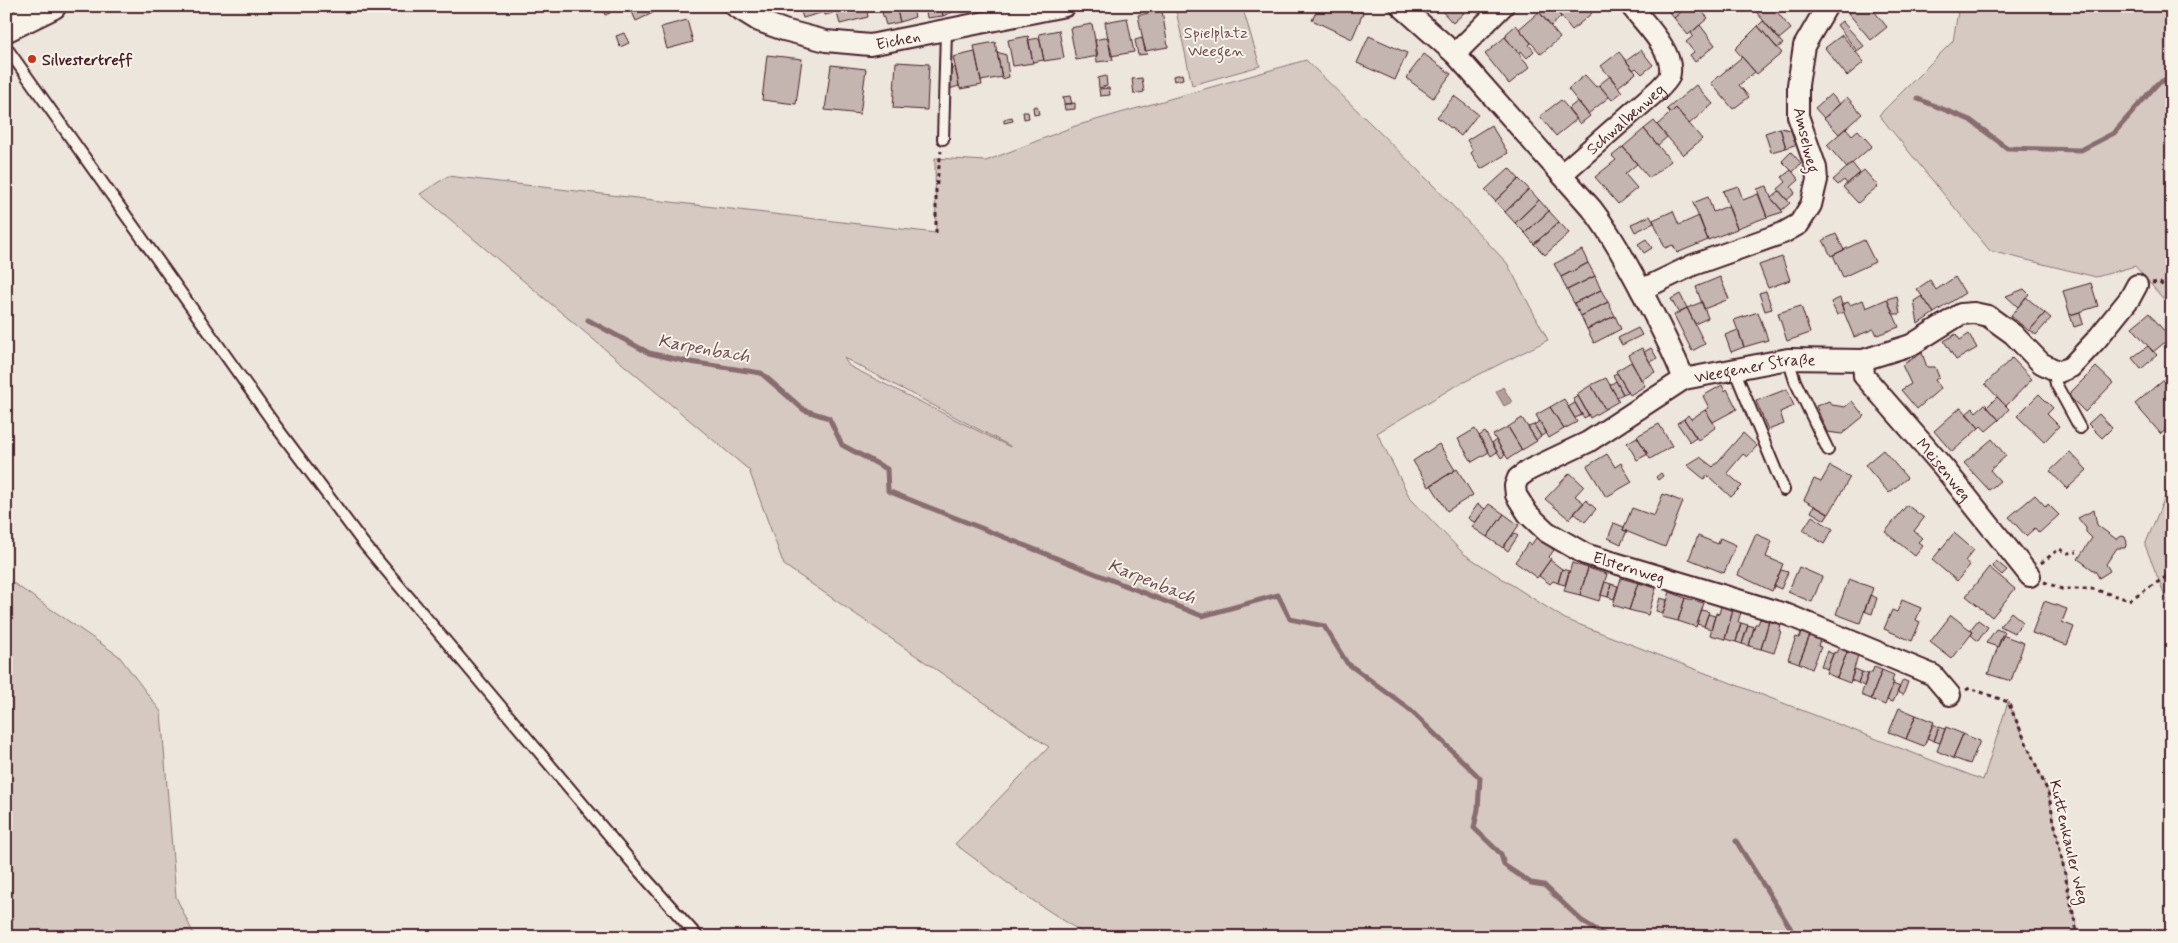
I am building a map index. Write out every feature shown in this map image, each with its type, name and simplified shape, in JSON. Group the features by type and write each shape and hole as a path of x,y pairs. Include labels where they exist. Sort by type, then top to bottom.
{"street":[{"path":"6,29 53,6"},
{"name":"Eichen","path":"735,6 759,21 784,30 826,41 870,45 1065,6"},
{"name":"Weegener Straße","path":"1401,6 1455,54 1562,174 1609,231 1670,344 1684,379 1788,359 1863,360 1911,345 1961,314 1974,313 1988,316 2013,334 2041,363 2053,370"},
{"path":"1455,54 1503,6"},
{"name":"Schwalbenweg","path":"1562,174 1659,89 1669,77 1669,61 1662,44 1631,6"},
{"name":"Amselweg","path":"1641,290 1693,265 1783,233 1799,224 1811,205 1816,180 1816,168 1798,116 1798,85 1804,46 1826,6"},
{"path":"2053,370 2060,372 2071,367 2097,339 2130,298 2137,285"},
{"name":"Meisenweg","path":"1863,360 1864,376 1944,468 2030,576"},
{"name":"Elsternweg","path":"1684,379 1588,442 1529,470 1518,478 1515,486 1516,495 1528,514 1547,532 1585,554 1788,615 1933,675 1950,694"}],"lane":[{"path":"943,139 946,31"},
{"path":"6,47 275,426 364,544 640,872 698,937"},
{"path":"1788,359 1795,381 1828,450"},
{"path":"1734,369 1784,490"},
{"path":"2053,370 2056,384 2080,428"}],"path":[{"path":"936,233 936,190 943,139"},
{"path":"2044,559 2058,549 2068,553 2077,552"},
{"path":"2030,576 2062,589 2093,589 2129,600 2166,577 2172,558"},
{"path":"2166,577 2172,579"},
{"name":"Kuttenkauler Weg","path":"1950,694 1970,688 2008,702 2048,792 2078,937"}],"green space":[{"name":"Spielplatz Weegen","path":"1175,6 1242,6 1260,66 1192,85"},
{"path":"1959,6 2172,6 2172,309 2135,266 2096,277 1990,251 1879,115 1953,41"},
{"path":"1306,60 1431,183 1507,263 1548,340 1452,388 1377,433 1410,498 1464,554 1565,619 1983,780 2008,702 2048,792 2077,930 2059,937 1089,937 1017,890 955,844 1049,747 784,565 749,470 420,194 448,176 936,233 935,158 986,161 1075,126","holes":["844,358 1010,446 849,366"]},
{"path":"2172,480 2172,614 2145,545"},
{"path":"6,578 119,656 161,712 176,897 195,937 6,937"}],"shaded area":[{"path":"1503,387 1512,402 1504,406 1496,392"}],"building":[{"path":"602,6 607,6 610,13 605,15"},
{"path":"612,6 621,6 619,11"},
{"path":"644,6 654,6 657,11 636,21 632,12"},
{"path":"799,6 822,6 824,12 803,18"},
{"path":"822,6 831,6 833,13 825,15"},
{"path":"835,6 866,6 868,17 840,24"},
{"path":"880,6 896,6 900,22 886,25"},
{"path":"896,6 912,6 915,17 900,22"},
{"path":"925,6 941,6 943,16 927,18"},
{"path":"941,6 956,6 957,10 943,16"},
{"path":"969,6 986,6 986,7 970,9"},
{"path":"1319,6 1348,6 1363,13 1352,39 1312,20"},
{"path":"1443,6 1452,6 1456,10 1460,6 1466,6 1461,11 1464,13 1453,23 1440,9"},
{"path":"1538,6 1553,6 1561,17 1551,26 1536,8"},
{"path":"1553,6 1586,6 1592,13 1572,30"},
{"path":"1664,6 1683,6 1685,8 1674,18"},
{"path":"1687,6 1697,6 1708,18 1688,35 1674,18"},
{"path":"1784,6 1777,12 1791,29 1779,39 1752,7"},
{"path":"1856,6 1879,6 1874,11 1887,27 1871,40 1848,13"},
{"path":"1162,11 1168,47 1145,51 1138,15"},
{"path":"1539,12 1560,38 1541,54 1519,29"},
{"path":"1127,18 1134,52 1111,56 1105,22"},
{"path":"687,20 693,42 667,49 661,27"},
{"path":"1763,21 1783,44 1777,48 1758,26"},
{"path":"1842,21 1864,46 1857,51 1837,25"},
{"path":"1092,24 1098,56 1076,60 1070,28"},
{"path":"1516,25 1531,43 1529,45 1534,51 1527,58 1521,51 1519,54 1505,37"},
{"path":"1700,25 1715,45 1695,62 1690,55 1694,52 1686,42 1693,36 1691,33"},
{"path":"1758,26 1782,53 1757,74 1735,49"},
{"path":"1059,30 1064,58 1044,61 1039,34"},
{"path":"624,33 629,43 620,47 616,36"},
{"path":"1842,35 1864,62 1847,76 1825,48"},
{"path":"1028,36 1033,63 1013,66 1008,40"},
{"path":"1369,36 1407,53 1395,80 1357,63"},
{"path":"1108,37 1113,60 1097,62 1095,40"},
{"path":"1505,37 1530,67 1509,84 1485,54"},
{"path":"1039,38 1044,60 1033,62 1028,40"},
{"path":"1142,38 1147,54 1138,55 1135,40"},
{"path":"995,42 1002,77 981,81 974,46"},
{"path":"1641,50 1653,65 1642,74 1636,68 1633,70 1626,61"},
{"path":"975,52 982,85 960,89 953,57"},
{"path":"997,52 1006,55 1009,77 1002,79"},
{"path":"1619,52 1636,73 1618,87 1601,66"},
{"path":"1424,54 1451,74 1433,98 1406,78"},
{"path":"767,55 802,59 796,104 762,100"},
{"path":"1742,57 1755,72 1739,85 1749,97 1733,109 1711,83"},
{"path":"896,62 929,64 927,110 893,108"},
{"path":"831,65 866,69 860,114 825,110"},
{"path":"955,67 959,86 949,89 949,71"},
{"path":"1182,74 1183,79 1174,81 1173,76"},
{"path":"1585,75 1596,87 1599,85 1609,97 1588,114 1568,89"},
{"path":"1106,76 1107,86 1099,88 1098,78"},
{"path":"1610,76 1622,92 1612,100 1599,85"},
{"path":"1142,78 1144,92 1134,94 1132,79"},
{"path":"1696,85 1713,104 1689,124 1676,108 1671,113 1667,109"},
{"path":"1109,88 1110,95 1100,96 1099,89"},
{"path":"1831,94 1840,104 1824,118 1815,108"},
{"path":"1070,96 1072,104 1064,104 1063,97"},
{"path":"1454,96 1478,114 1461,136 1437,117"},
{"path":"1847,97 1862,114 1839,134 1824,118"},
{"path":"1561,100 1577,119 1556,136 1540,116"},
{"path":"1578,101 1590,116 1580,124 1568,109"},
{"path":"1075,103 1075,109 1065,110 1064,104"},
{"path":"1037,106 1039,114 1034,115 1033,107"},
{"path":"1676,108 1702,139 1683,155 1657,125"},
{"path":"1023,112 1028,112 1029,118 1024,119"},
{"path":"1012,117 1013,121 1004,123 1004,119"},
{"path":"1654,121 1667,137 1658,145 1644,129"},
{"path":"1491,125 1508,153 1481,169 1471,153 1473,151 1467,140"},
{"path":"1780,128 1791,130 1797,144 1786,148"},
{"path":"1780,128 1786,148 1771,152 1765,133"},
{"path":"1846,128 1852,135 1858,130 1872,146 1847,168 1827,145"},
{"path":"1644,129 1671,161 1649,178 1623,147"},
{"path":"1623,147 1637,164 1625,174 1637,188 1618,204 1595,177 1616,160 1612,156"},
{"path":"1791,152 1801,163 1793,172 1782,161"},
{"path":"1852,163 1860,173 1847,184 1844,180 1838,185 1833,180"},
{"path":"1509,168 1519,179 1495,201 1485,190"},
{"path":"1791,170 1799,180 1791,187 1795,193 1787,200 1778,189 1786,182 1782,177"},
{"path":"1864,170 1878,186 1858,203 1843,187"},
{"path":"1519,179 1529,189 1505,212 1495,201"},
{"path":"1738,186 1743,200 1758,194 1767,217 1737,228 1723,191"},
{"path":"1767,186 1771,198 1783,212 1767,217 1757,189"},
{"path":"1529,189 1539,200 1515,223 1505,212"},
{"path":"1779,191 1790,203 1782,210 1771,198"},
{"path":"1708,197 1713,212 1728,206 1737,229 1708,240 1693,203"},
{"path":"1539,200 1549,211 1525,233 1515,223"},
{"path":"1549,211 1559,222 1534,244 1525,233"},
{"path":"1673,211 1679,225 1699,216 1708,240 1677,253 1673,245 1665,248 1653,220"},
{"path":"1650,216 1654,223 1635,232 1631,224"},
{"path":"1559,222 1569,233 1545,255 1534,244"},
{"path":"1836,234 1844,250 1831,256 1823,240"},
{"path":"1646,239 1652,248 1644,253 1638,244"},
{"path":"1864,240 1875,262 1843,277 1833,255"},
{"path":"1582,250 1588,263 1561,277 1554,264"},
{"path":"1782,257 1790,280 1768,288 1759,265"},
{"path":"1588,263 1595,276 1567,290 1561,277"},
{"path":"1595,276 1601,290 1574,303 1567,290"},
{"path":"1720,277 1729,299 1704,309 1696,287"},
{"path":"1955,277 1965,293 1934,313 1917,289 1930,280 1936,290"},
{"path":"2091,283 2098,306 2070,315 2063,291"},
{"path":"2024,289 2029,294 2018,307 2006,296"},
{"path":"1601,290 1608,302 1581,316 1574,303"},
{"path":"1766,291 1772,309 1765,311 1759,293"},
{"path":"1680,294 1687,308 1678,312 1671,299"},
{"path":"1897,296 1900,314 1893,314 1887,299"},
{"path":"1922,296 1934,313 1918,324 1914,301"},
{"path":"2026,297 2045,313 2029,331 2011,316"},
{"path":"1840,298 1844,312 1837,315 1831,302"},
{"path":"1887,299 1899,327 1877,335 1874,329 1854,337 1841,305 1848,302 1850,305 1863,300 1866,308"},
{"path":"1608,302 1615,316 1587,329 1581,316"},
{"path":"1702,302 1708,318 1695,324 1687,308"},
{"path":"1801,306 1810,333 1787,341 1778,313"},
{"path":"1687,308 1705,344 1692,351 1674,315"},
{"path":"1758,312 1768,340 1744,347 1734,320"},
{"path":"2080,312 2083,324 2074,327 2070,315"},
{"path":"2045,313 2051,318 2036,335 2030,330"},
{"path":"2149,313 2170,338 2153,352 2132,327"},
{"path":"1615,316 1621,329 1594,343 1587,329"},
{"path":"1638,328 1642,335 1622,345 1618,338"},
{"path":"1738,330 1744,347 1731,352 1725,335"},
{"path":"1956,334 1960,340 1969,334 1977,348 1956,360 1944,341"},
{"path":"2148,346 2157,355 2141,369 2132,358"},
{"path":"1642,348 1655,372 1641,380 1628,355"},
{"path":"1651,348 1657,358 1650,362 1644,352"},
{"path":"1922,353 1927,367 1935,367 1939,377 1935,380 1941,388 1917,409 1901,390 1911,384 1902,365"},
{"path":"2012,358 2032,379 2006,406 1985,384"},
{"path":"1631,362 1645,386 1630,395 1616,371"},
{"path":"2096,367 2113,383 2085,412 2068,395"},
{"path":"2172,372 2172,424 2161,434 2135,404"},
{"path":"1617,373 1628,392 1623,394 1613,375"},
{"path":"1606,378 1619,401 1605,409 1591,385"},
{"path":"1616,381 1623,394 1617,397 1610,385"},
{"path":"1591,385 1605,409 1590,418 1577,394"},
{"path":"1722,385 1725,391 1727,389 1737,409 1713,422 1705,410 1709,408 1703,396"},
{"path":"1787,389 1794,406 1780,412 1784,424 1768,430 1756,401"},
{"path":"2039,394 2053,408 2047,414 2059,426 2044,442 2017,416"},
{"path":"1578,396 1589,415 1584,418 1573,399"},
{"path":"1997,397 2009,409 1999,420 1987,407"},
{"path":"1564,399 1577,422 1564,429 1550,407"},
{"path":"1829,401 1832,405 1845,407 1852,401 1864,416 1842,434 1827,432 1816,406"},
{"path":"1575,403 1582,415 1575,418 1568,407"},
{"path":"1985,404 1999,420 1986,431 1981,426 1979,428 1966,414 1973,408 1976,412"},
{"path":"1550,407 1564,429 1549,438 1536,415"},
{"path":"1961,407 1979,428 1952,452 1934,431"},
{"path":"1705,410 1716,427 1698,440 1684,419 1688,415 1691,419"},
{"path":"2099,414 2112,428 2102,438 2088,424"},
{"path":"1522,418 1537,441 1522,450 1508,427"},
{"path":"1684,419 1696,438 1690,442 1677,423"},
{"path":"1540,421 1547,433 1541,436 1534,425"},
{"path":"1659,424 1672,446 1650,459 1637,436"},
{"path":"1534,425 1541,436 1536,440 1528,427"},
{"path":"1508,427 1522,450 1508,459 1493,435"},
{"path":"1475,429 1489,452 1472,462 1458,439"},
{"path":"1485,432 1497,452 1491,456 1479,436"},
{"path":"1743,433 1757,446 1747,457 1743,454 1727,473 1742,486 1731,497 1707,475 1704,479 1687,465 1700,457 1713,467"},
{"path":"1637,437 1648,454 1637,460 1627,443"},
{"path":"1992,439 2006,456 1990,470 2000,481 1989,490 1964,463"},
{"path":"1496,440 1505,455 1501,458 1492,443"},
{"path":"1439,444 1455,470 1429,487 1413,461"},
{"path":"1883,450 1907,478 1889,493 1865,465"},
{"path":"2070,452 2087,470 2067,489 2050,471"},
{"path":"1607,454 1615,467 1621,463 1632,482 1606,497 1587,466"},
{"path":"1830,466 1850,477 1829,514 1804,500 1814,479 1821,482"},
{"path":"1457,469 1473,495 1447,511 1431,485"},
{"path":"1570,473 1584,486 1575,496 1584,503 1569,519 1545,499"},
{"path":"1661,473 1663,476 1658,480 1656,477"},
{"path":"1663,494 1683,502 1665,547 1623,530 1632,508 1654,516"},
{"path":"2035,495 2046,507 2048,504 2059,515 2039,533 2035,528 2026,536 2009,517"},
{"path":"1586,500 1596,509 1585,522 1574,513"},
{"path":"1478,504 1485,509 1475,523 1468,518"},
{"path":"1489,504 1504,514 1487,537 1472,527"},
{"path":"1907,505 1924,518 1914,531 1922,538 1918,542 1923,546 1915,556 1885,532"},
{"path":"1814,506 1828,514 1825,520 1811,512"},
{"path":"2094,510 2097,525 2116,539 2122,536 2125,537 2127,542 2125,548 2117,548 2106,564 2110,571 2099,578 2096,572 2078,559 2092,538 2078,518"},
{"path":"1504,514 1519,525 1503,548 1487,537"},
{"path":"1812,516 1833,529 1824,544 1803,530"},
{"path":"1614,523 1624,527 1623,530 1627,531 1621,544 1608,538"},
{"path":"1514,533 1518,536 1508,551 1503,547"},
{"path":"1954,533 1974,550 1965,561 1970,565 1957,581 1932,560"},
{"path":"1756,534 1772,541 1766,557 1783,564 1772,591 1738,575"},
{"path":"1698,536 1718,544 1720,538 1736,545 1724,573 1689,559"},
{"path":"1536,538 1554,550 1549,557 1551,559 1537,578 1515,562 1528,543 1531,545"},
{"path":"1550,560 1562,569 1558,583 1553,581 1550,584 1539,576"},
{"path":"1996,561 2007,570 2002,575 1992,566"},
{"path":"1572,563 1588,568 1580,595 1564,591"},
{"path":"1799,567 1822,577 1812,602 1788,592"},
{"path":"1989,567 2015,589 1992,617 1966,596"},
{"path":"1588,568 1607,574 1599,601 1580,595"},
{"path":"1562,569 1569,571 1565,585 1558,583"},
{"path":"1781,570 1788,572 1781,589 1774,586"},
{"path":"1621,578 1638,583 1629,610 1613,605"},
{"path":"1849,579 1873,588 1860,623 1836,614"},
{"path":"1605,582 1611,584 1608,597 1601,595"},
{"path":"1638,583 1656,588 1648,615 1629,610"},
{"path":"1611,584 1618,586 1614,599 1608,597"},
{"path":"1670,592 1685,598 1678,621 1662,617"},
{"path":"1870,595 1877,598 1872,614 1864,611"},
{"path":"1660,598 1667,600 1663,613 1656,611"},
{"path":"1685,598 1704,603 1696,627 1678,621"},
{"path":"1902,600 1921,608 1916,620 1920,622 1912,641 1884,629 1892,610 1897,612"},
{"path":"2044,601 2067,609 2062,622 2074,627 2067,645 2032,633"},
{"path":"1721,606 1733,610 1725,639 1710,635 1716,613 1719,614"},
{"path":"1702,610 1709,612 1704,626 1697,624"},
{"path":"1733,610 1741,612 1738,622 1741,623 1736,642 1725,639"},
{"path":"2011,612 2023,622 2014,633 2000,626"},
{"path":"1708,614 1715,616 1711,629 1704,627"},
{"path":"1951,615 1973,632 1952,659 1930,642"},
{"path":"1760,619 1769,621 1761,649 1749,646 1755,624 1758,624"},
{"path":"1978,620 1988,627 1978,641 1971,635 1973,632 1970,630"},
{"path":"1769,621 1781,625 1774,653 1761,649"},
{"path":"1741,623 1748,625 1742,644 1736,642"},
{"path":"1748,625 1754,627 1749,646 1742,644"},
{"path":"1996,629 2005,632 1998,647 1986,643"},
{"path":"1801,633 1810,635 1799,663 1788,659 1796,637 1799,638"},
{"path":"1810,635 1820,640 1818,646 1821,647 1812,669 1799,663"},
{"path":"2002,635 2024,643 2011,681 1988,674"},
{"path":"1839,647 1848,650 1837,678 1826,673 1834,652 1836,653"},
{"path":"1848,650 1858,655 1850,683 1837,678"},
{"path":"1827,651 1833,654 1827,669 1821,666"},
{"path":"1874,667 1882,670 1871,699 1861,695 1869,673 1872,673"},
{"path":"1855,669 1862,672 1858,683 1851,680"},
{"path":"1882,670 1894,675 1892,682 1894,682 1885,705 1871,699"},
{"path":"1862,672 1868,674 1864,686 1858,683"},
{"path":"1903,680 1908,682 1903,695 1897,692"},
{"path":"1893,684 1900,687 1893,702 1887,700"},
{"path":"1899,708 1916,715 1906,739 1889,732"},
{"path":"1916,715 1934,722 1924,746 1906,739"},
{"path":"1933,724 1939,727 1934,741 1927,738"},
{"path":"1939,727 1945,729 1940,743 1934,741"},
{"path":"1946,727 1963,734 1953,758 1937,751"},
{"path":"1963,734 1980,741 1970,764 1953,758"}],"waterway":[{"path":"1918,99 1970,120 2007,148 2081,150 2114,133 2157,84 2172,76"},
{"name":"Karpenbach","path":"588,320 649,353 684,361 761,373 804,410 829,418 842,445 887,469 888,491 1202,616 1278,595 1290,619 1324,626 1347,663 1408,708 1480,778 1478,809 1474,828 1501,854 1504,865 1531,883 1544,885 1582,921 1608,937"},
{"path":"1736,841 1796,937"}],"place":[{"name":"Silvestertreff","path":"32,59"}]}
